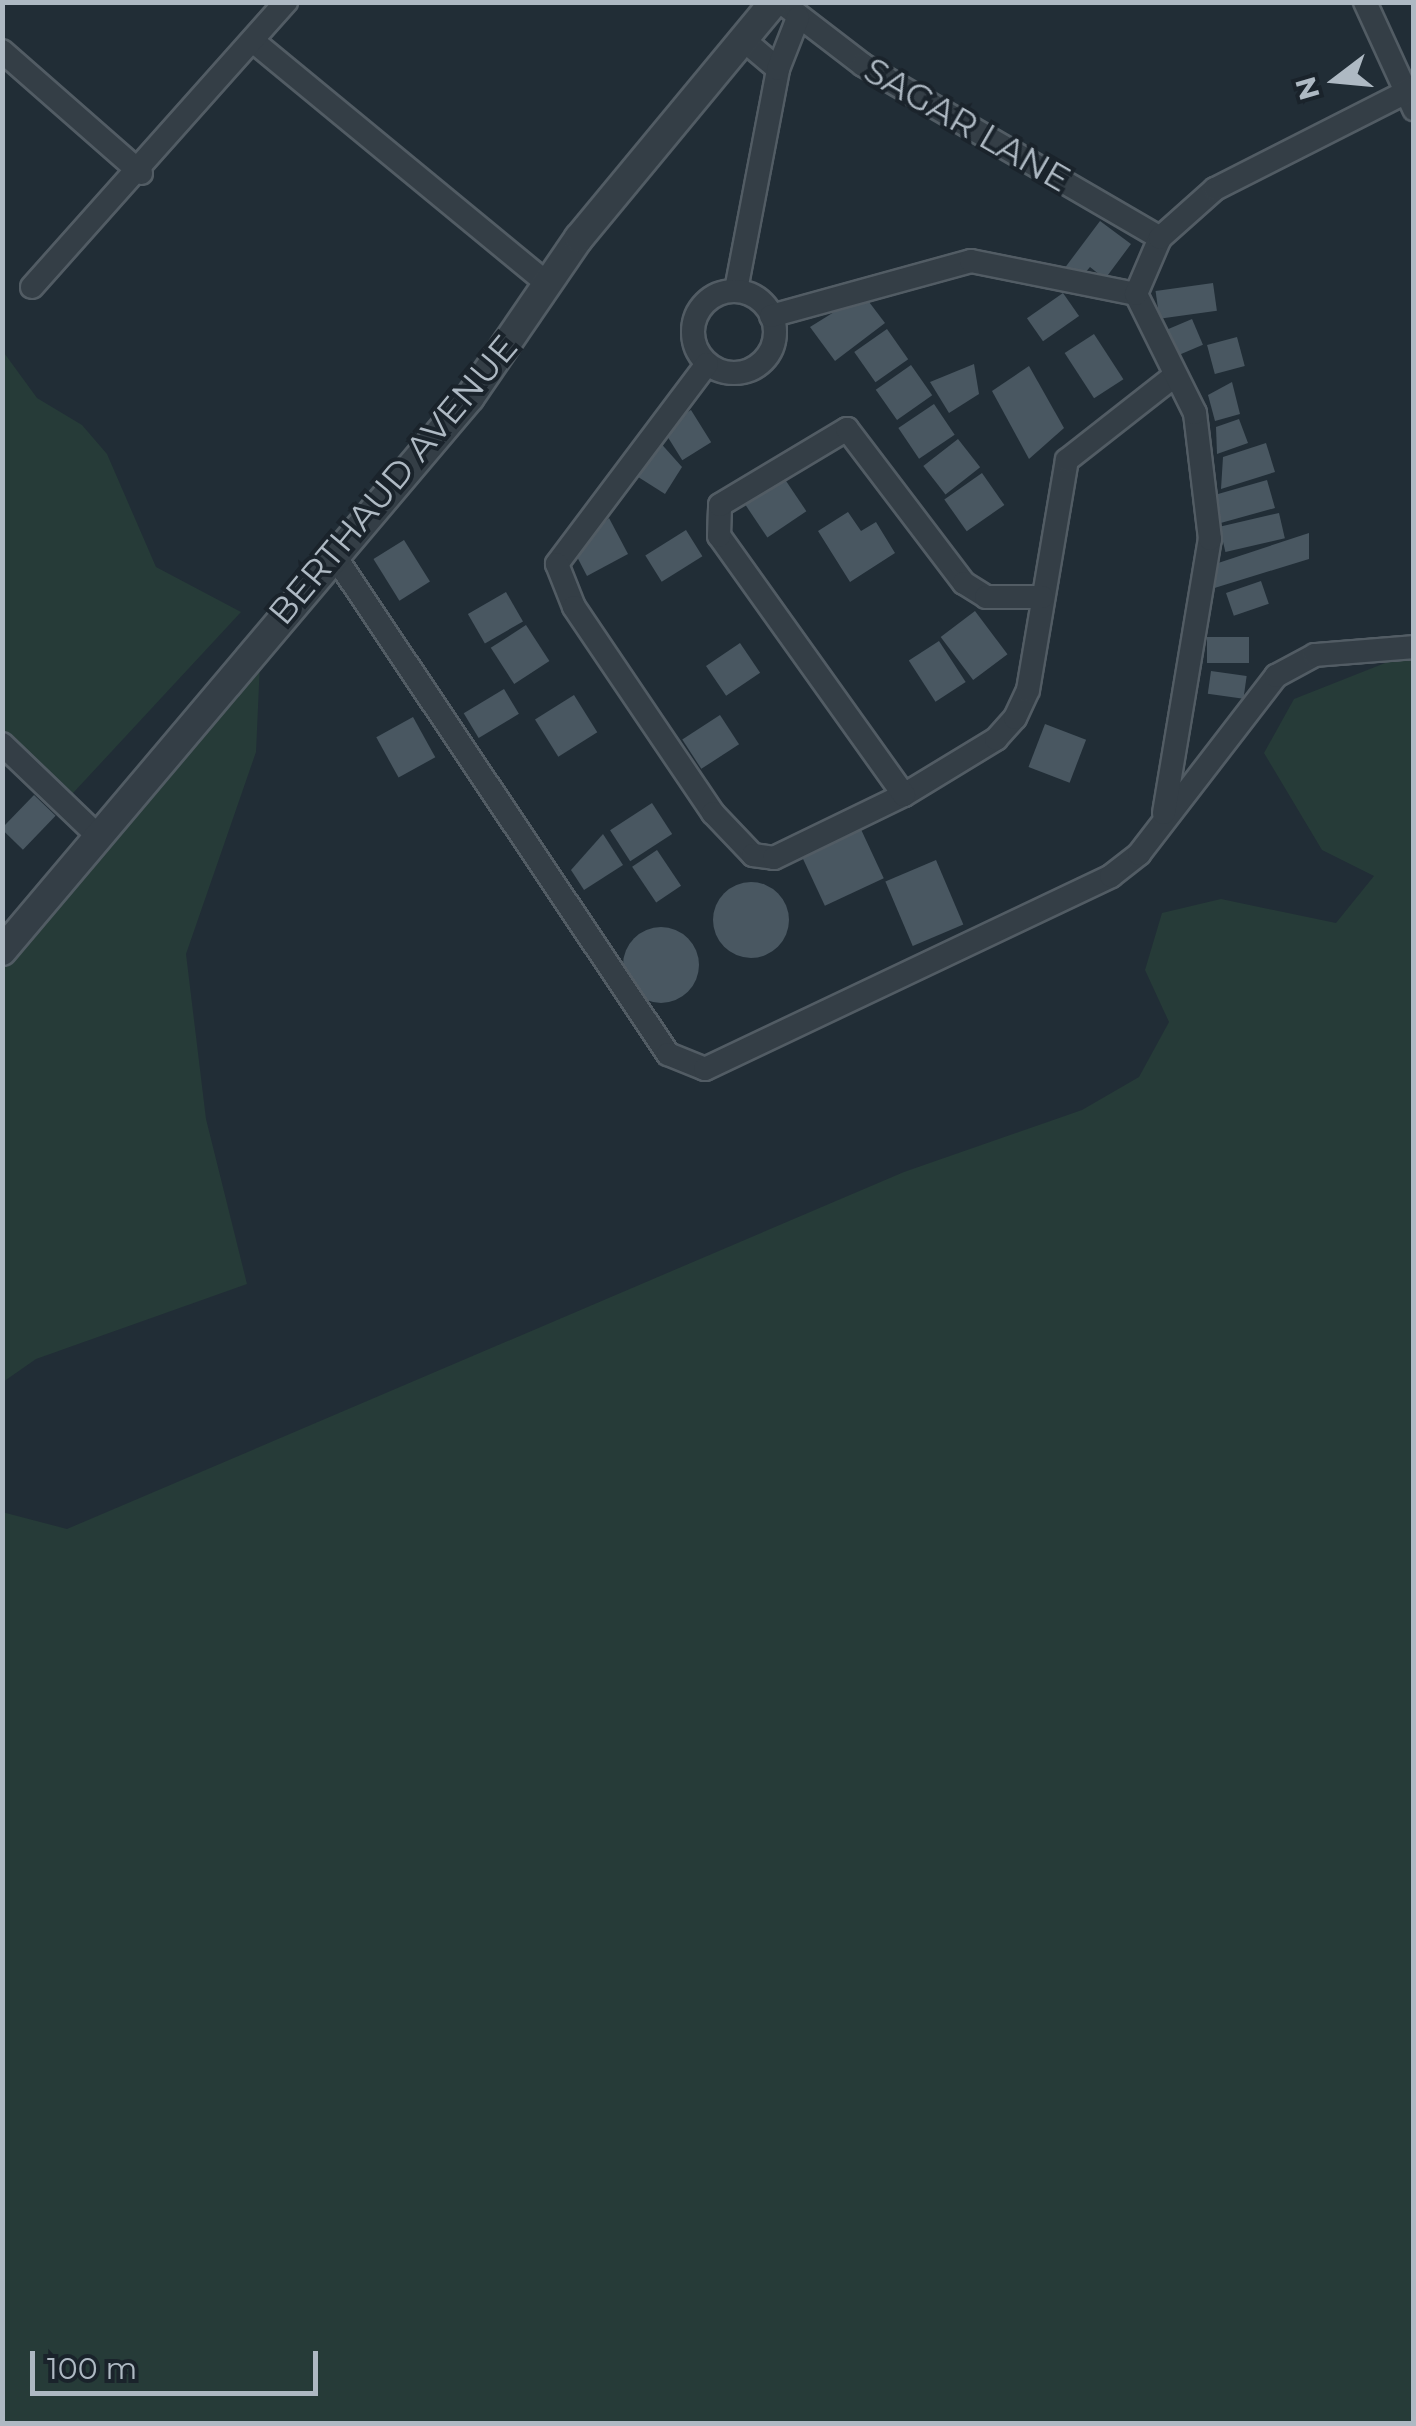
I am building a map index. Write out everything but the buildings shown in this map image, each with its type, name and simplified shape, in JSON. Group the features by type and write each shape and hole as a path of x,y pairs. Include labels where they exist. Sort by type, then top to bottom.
{"street":[{"path":"32,287 141,172 286,2"},
{"path":"1161,825 1193,681 1210,539 1206,454 1136,294 1160,238 1214,189 1411,97 1364,2"},
{"path":"736,290 778,69 784,8"},
{"name":"BERTHAUD AVENUE","path":"2,951 97,834 336,558 508,348 548,284 745,41 784,8"},
{"name":"SAGAR LANE","path":"784,8 1160,238"},
{"path":"253,41 548,284"},
{"path":"745,41 778,69"},
{"path":"2,52 141,172"},
{"path":"772,316 971,261 1136,294"},
{"path":"736,290 772,316"},
{"path":"708,364 694,342 695,317 711,297 736,290"},
{"path":"708,364 753,369 770,352 772,316"},
{"path":"708,364 561,550 562,584 712,813 753,855 774,858 904,795 996,740 1015,718 1067,460 1174,376"},
{"path":"904,795 719,536 720,505 847,430 964,583 986,597 1042,597"},
{"path":"336,558 668,1054 686,1067 705,1069 1111,876 1161,825 1276,676 1315,654 1414,647"},
{"path":"2,744 97,834"}],"green space":[{"path":"2,350 37,398 82,425 107,454 156,567 241,612 61,806 3,749"},
{"path":"1413,652 1413,2423 3,2423 2,1512 67,1529 904,1172 1082,1110 1139,1077 1169,1022 1145,970 1162,913 1221,899 1336,923 1374,876 1322,850 1264,753 1294,699"},
{"path":"260,662 256,752 186,954 206,1119 247,1284 36,1359 3,1382 3,954"}]}
